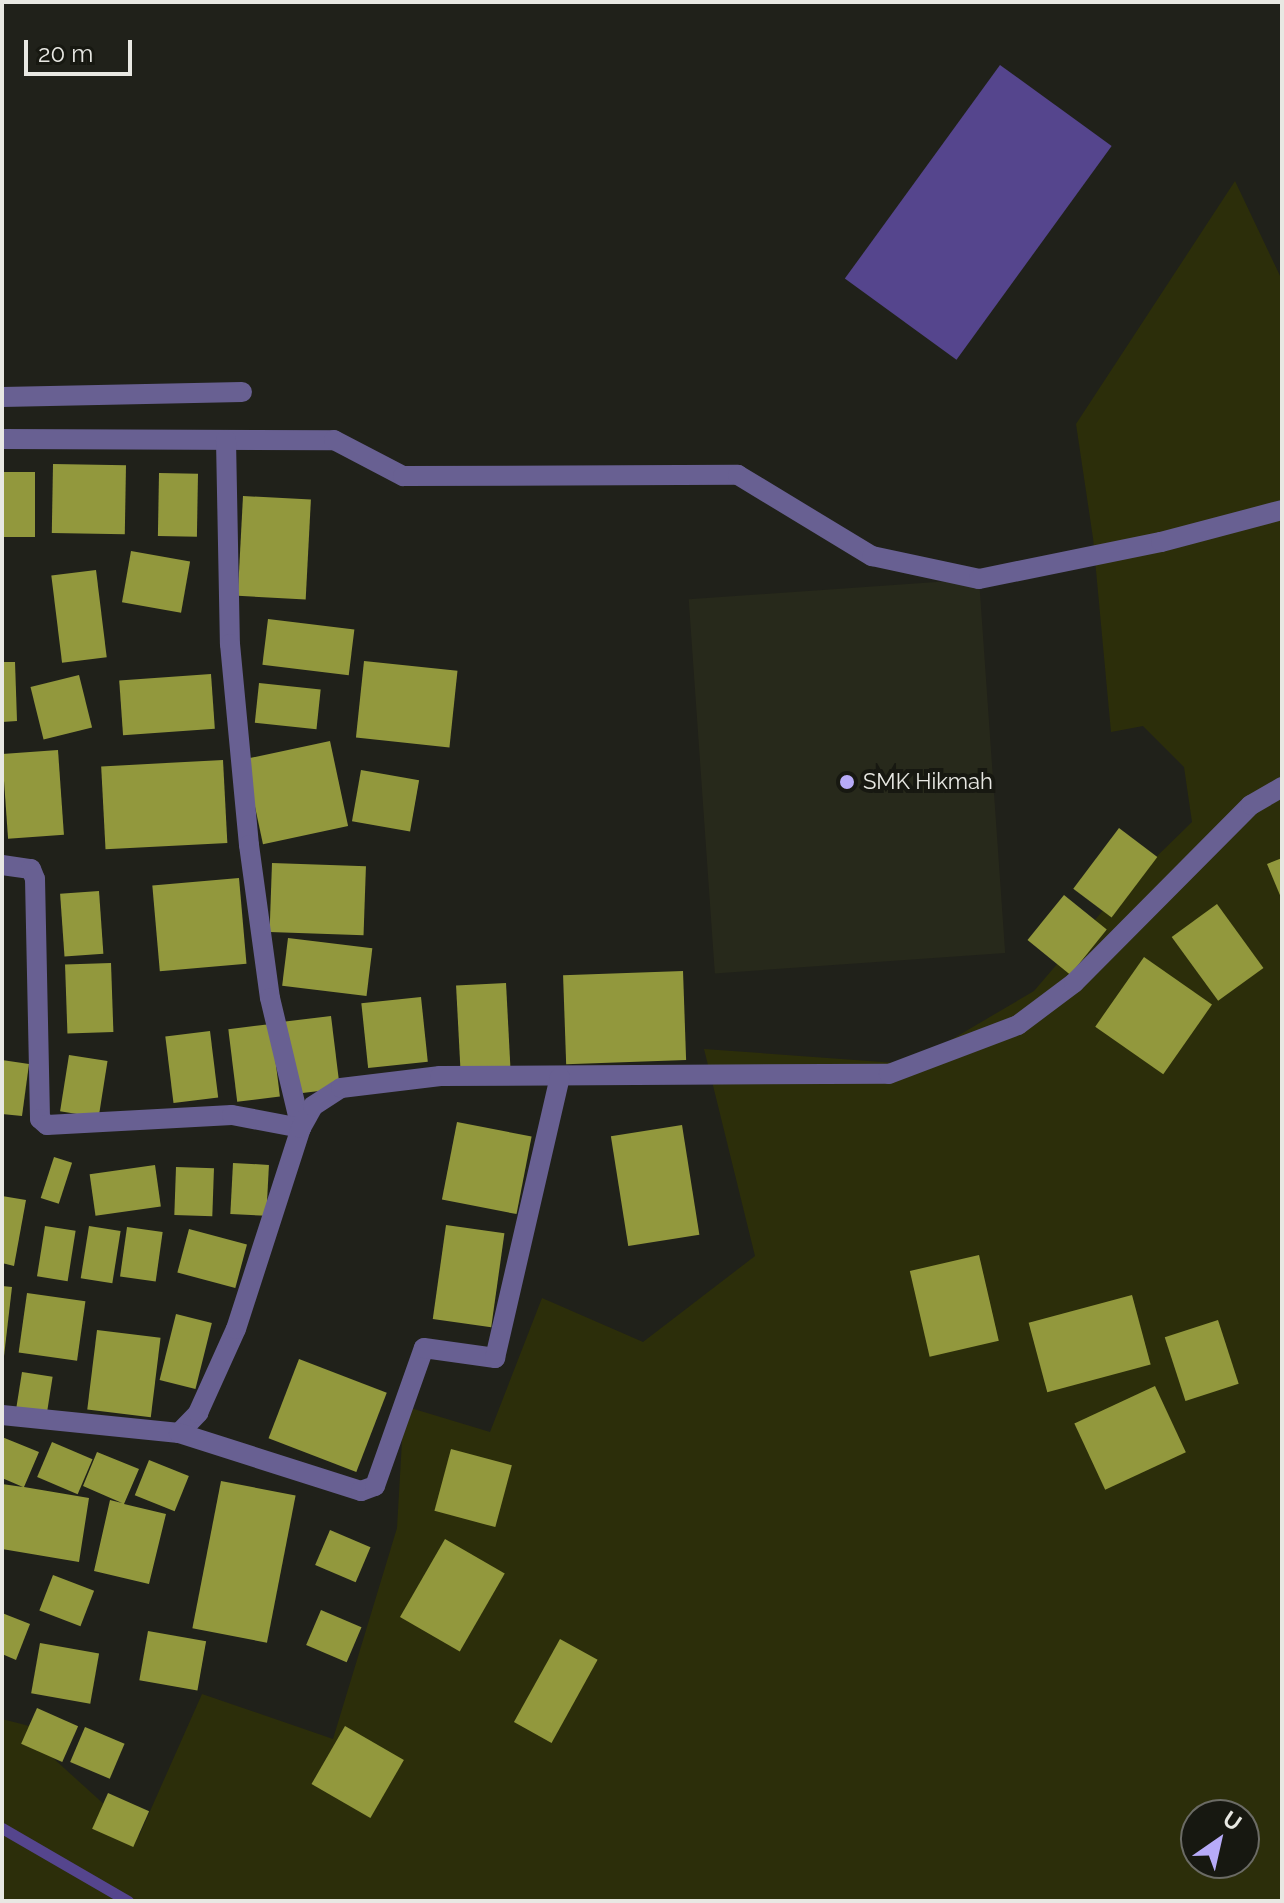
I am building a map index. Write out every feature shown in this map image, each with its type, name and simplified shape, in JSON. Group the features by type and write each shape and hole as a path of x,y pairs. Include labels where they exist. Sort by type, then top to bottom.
{"street":[{"path":"2,397 242,392"},
{"path":"2,439 334,440 403,476 738,475 872,556 979,579 1161,542 1282,510"},
{"path":"226,440 230,644 249,845 270,998 301,1128"},
{"path":"179,1433 198,1413 236,1329 301,1128 313,1106 341,1088 440,1076 889,1074 1018,1025 1074,983 1251,805 1282,787"},
{"path":"2,865 31,869 35,879 40,1119 47,1125 232,1115 301,1128"},
{"path":"2,1415 41,1423 179,1433 361,1491 375,1486 424,1348 495,1358 560,1077"}],"shaded area":[{"path":"1000,65 1112,146 956,360 845,279"},
{"name":"SMK Hikmah","path":"979,579 1005,953 715,973 689,599"}],"green space":[{"path":"1235,181 1282,280 1282,1901 2,1901 2,1719 37,1728 53,1758 139,1836 202,1694 333,1739 397,1528 404,1406 490,1432 542,1298 643,1342 755,1256 704,1049 910,1064 1034,991 1112,900 1192,822 1184,767 1143,726 1111,732 1093,538 1076,424"}],"building":[{"path":"53,464 126,465 125,534 52,533"},
{"path":"2,472 35,472 35,537 2,537"},
{"path":"159,473 198,474 197,537 158,536"},
{"path":"243,496 311,500 306,599 238,596"},
{"path":"131,551 190,561 181,613 122,602"},
{"path":"96,570 107,657 62,663 51,575"},
{"path":"268,619 354,630 349,675 262,665"},
{"path":"364,661 457,671 449,747 356,738"},
{"path":"2,662 15,662 17,721 2,722"},
{"path":"211,674 215,729 123,735 119,680"},
{"path":"79,675 92,727 44,739 30,687"},
{"path":"259,683 321,689 316,729 255,723"},
{"path":"330,741 348,826 263,844 245,759"},
{"path":"58,750 64,835 8,839 2,754"},
{"path":"223,760 227,843 106,849 101,766"},
{"path":"361,770 419,780 410,831 352,821"},
{"path":"1119,828 1157,857 1112,918 1073,889"},
{"path":"1282,858 1282,900 1267,864"},
{"path":"272,863 366,866 364,935 270,932"},
{"path":"239,878 246,964 160,971 152,886"},
{"path":"99,891 103,954 64,957 60,894"},
{"path":"1064,895 1107,930 1070,975 1027,940"},
{"path":"1217,904 1263,968 1218,1001 1172,937"},
{"path":"288,938 372,948 367,996 282,986"},
{"path":"1144,957 1212,1005 1163,1074 1095,1027"},
{"path":"111,963 113,1032 67,1034 65,965"},
{"path":"683,971 686,1060 566,1064 563,975"},
{"path":"506,983 510,1068 461,1071 456,986"},
{"path":"421,997 428,1062 368,1068 361,1003"},
{"path":"331,1016 340,1088 294,1094 285,1022"},
{"path":"271,1024 280,1096 237,1102 228,1029"},
{"path":"210,1031 218,1098 174,1103 165,1036"},
{"path":"69,1055 108,1061 99,1117 60,1111"},
{"path":"2,1060 29,1064 22,1116 2,1114"},
{"path":"457,1122 532,1137 517,1214 442,1200"},
{"path":"682,1125 699,1235 628,1246 611,1136"},
{"path":"54,1157 72,1163 59,1204 41,1198"},
{"path":"233,1163 269,1165 266,1216 230,1214"},
{"path":"155,1165 161,1207 95,1216 90,1174"},
{"path":"176,1167 214,1168 212,1216 174,1215"},
{"path":"2,1196 26,1200 14,1266 2,1263"},
{"path":"446,1225 504,1233 491,1327 433,1319"},
{"path":"45,1226 76,1231 68,1281 37,1276"},
{"path":"89,1226 121,1231 112,1283 81,1278"},
{"path":"127,1227 163,1232 156,1282 120,1277"},
{"path":"189,1229 247,1245 235,1288 177,1272"},
{"path":"979,1255 999,1341 930,1357 910,1271"},
{"path":"2,1286 12,1287 4,1356 2,1356"},
{"path":"27,1293 85,1301 77,1361 19,1352"},
{"path":"1132,1295 1151,1365 1047,1392 1029,1323"},
{"path":"176,1314 212,1323 195,1389 160,1380"},
{"path":"1218,1320 1239,1384 1185,1401 1165,1337"},
{"path":"97,1330 161,1338 151,1417 87,1409"},
{"path":"299,1359 387,1393 356,1472 269,1438"},
{"path":"22,1372 53,1377 47,1413 16,1409"},
{"path":"1155,1386 1186,1452 1105,1490 1074,1424"},
{"path":"2,1437 39,1452 24,1487 89,1498 79,1562 2,1549 2,1484 23,1487 2,1478"},
{"path":"52,1442 93,1459 78,1494 37,1477"},
{"path":"451,1449 512,1465 495,1527 434,1511"},
{"path":"97,1452 139,1469 124,1504 166,1514 149,1584 94,1571 110,1500 122,1503 83,1486"},
{"path":"149,1460 189,1476 175,1511 135,1495"},
{"path":"221,1481 296,1496 267,1643 192,1628"},
{"path":"330,1530 371,1547 356,1582 315,1565"},
{"path":"445,1539 505,1574 460,1651 400,1617"},
{"path":"53,1575 94,1591 80,1626 39,1610"},
{"path":"321,1610 362,1627 347,1662 306,1645"},
{"path":"2,1613 30,1624 16,1660 2,1654"},
{"path":"148,1631 206,1641 197,1690 139,1680"},
{"path":"560,1639 598,1660 552,1743 514,1722"},
{"path":"40,1643 99,1653 90,1704 31,1693"},
{"path":"37,1708 78,1726 62,1762 21,1744"},
{"path":"345,1726 404,1760 370,1818 312,1784"},
{"path":"85,1727 125,1744 110,1779 70,1762"},
{"path":"108,1793 149,1811 133,1847 92,1829"}],"waterway":[{"path":"2,1828 128,1901"}],"place":[{"name":"SMK Hikmah","path":"847,782"}]}
